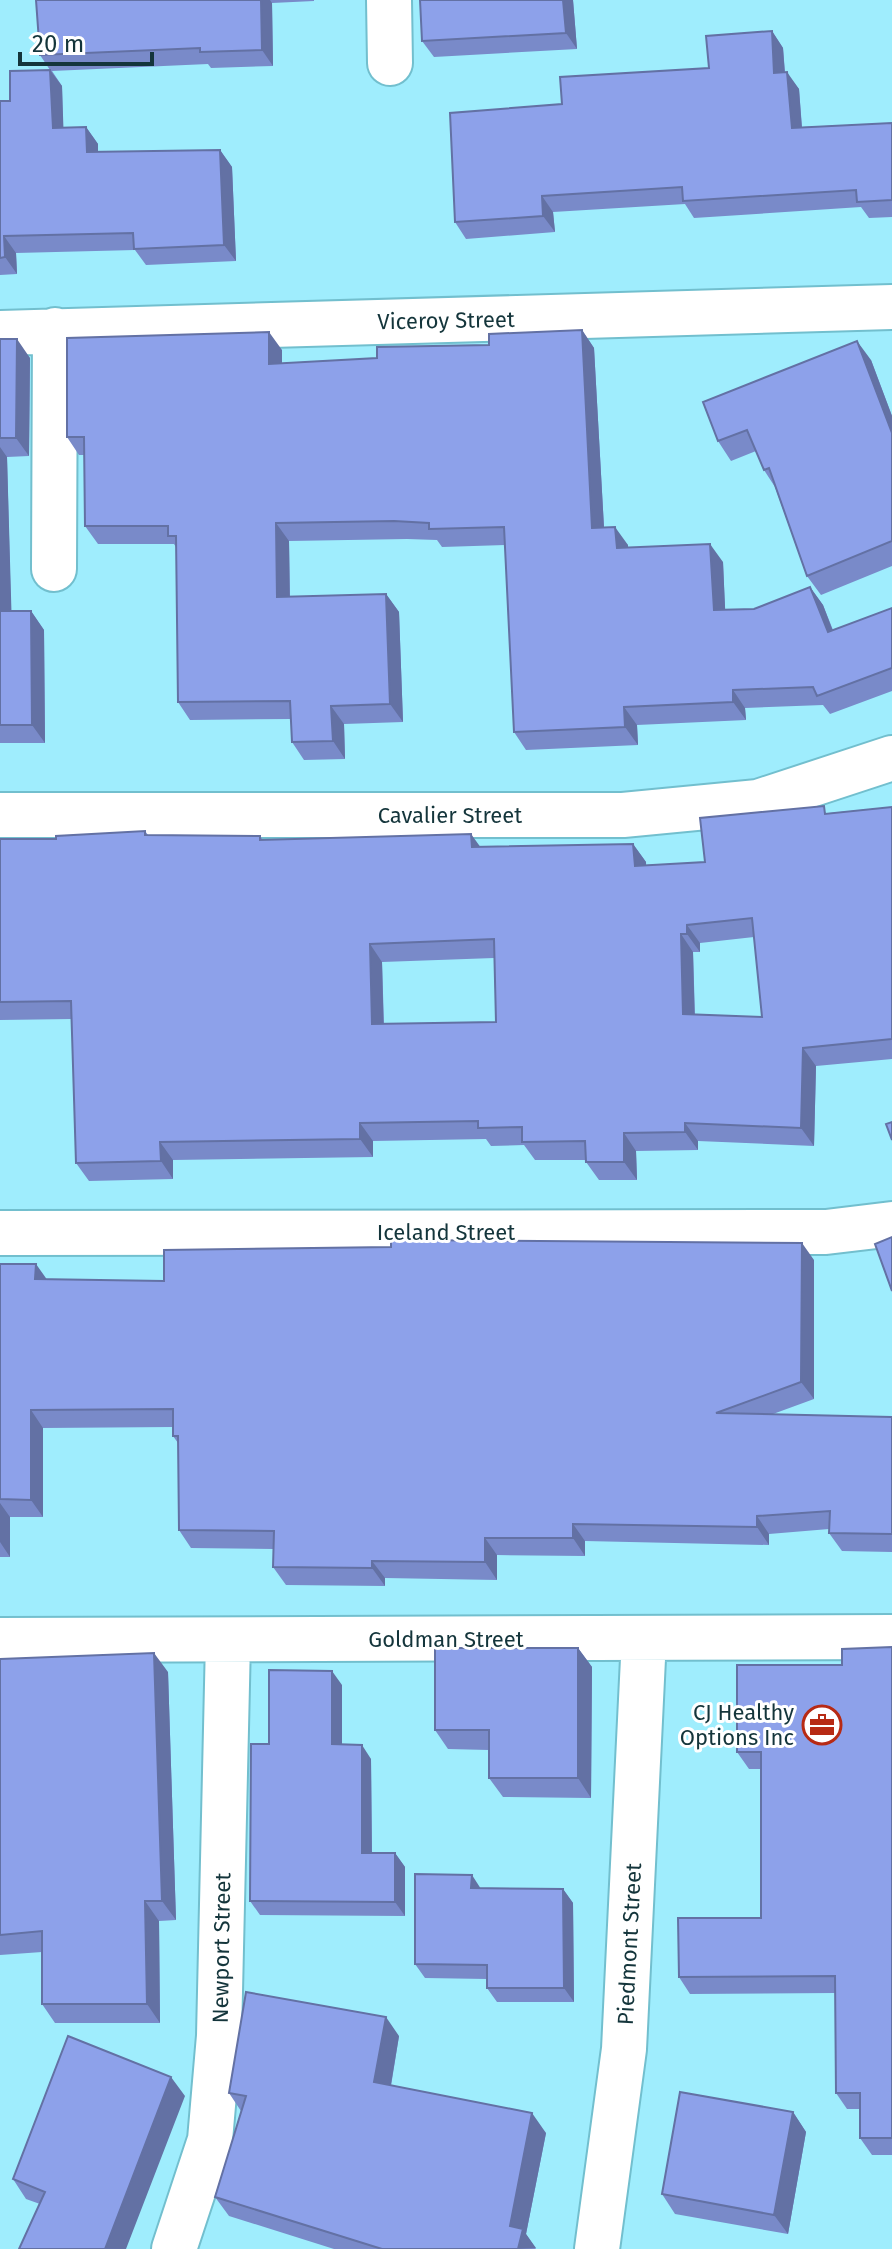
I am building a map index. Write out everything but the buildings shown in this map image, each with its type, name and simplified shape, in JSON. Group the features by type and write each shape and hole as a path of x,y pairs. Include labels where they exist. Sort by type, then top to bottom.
{"street":[{"path":"389,0 390,63"},
{"name":"Viceroy Street","path":"0,333 890,314"},
{"path":"54,569 55,330"},
{"name":"Cavalier Street","path":"0,815 623,815 758,802 892,758"},
{"name":"Iceland Street","path":"0,1233 826,1232 892,1224"},
{"name":"Goldman Street","path":"0,1640 892,1637"},
{"name":"Piedmont Street","path":"597,2249 624,2049 644,1638"},
{"name":"Newport Street","path":"174,2249 210,2140 216,2081 228,1641"}],"place":[{"name":"CJ Healthy Options Inc","path":"822,1725"}]}
